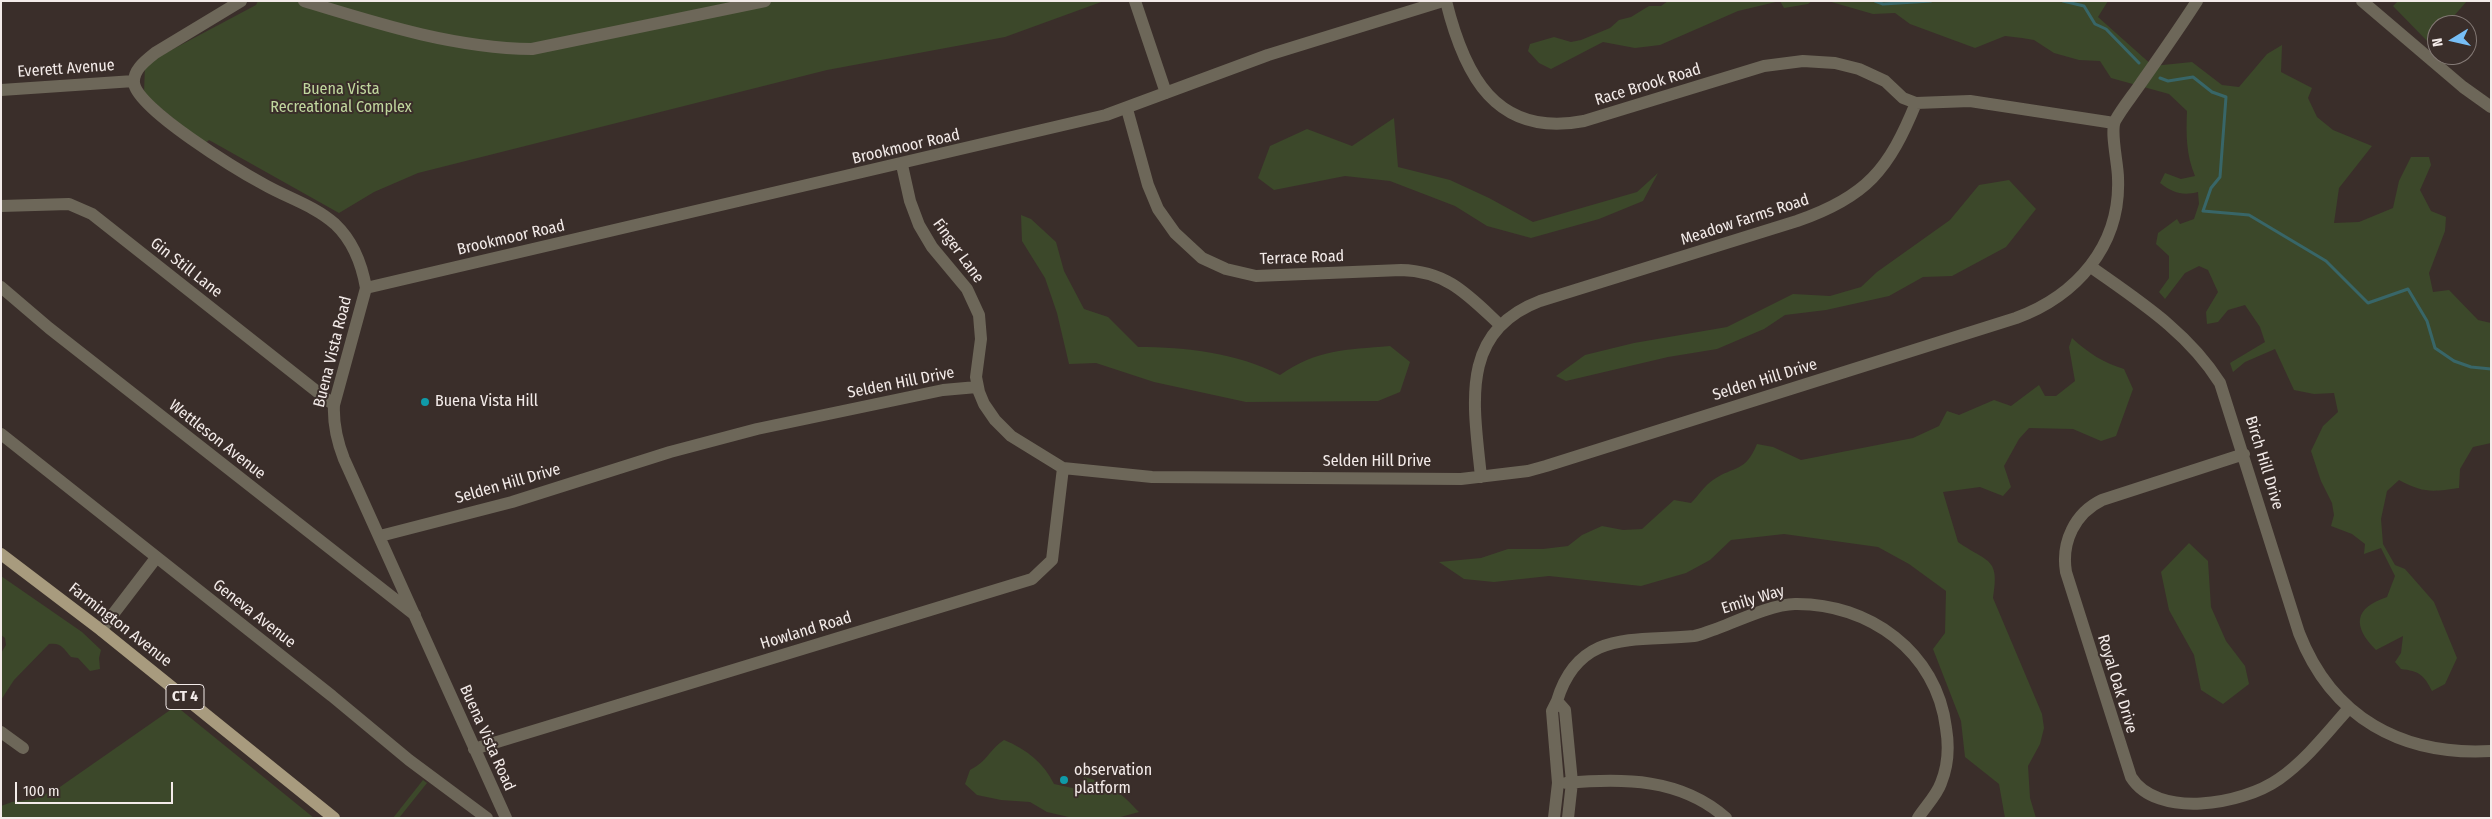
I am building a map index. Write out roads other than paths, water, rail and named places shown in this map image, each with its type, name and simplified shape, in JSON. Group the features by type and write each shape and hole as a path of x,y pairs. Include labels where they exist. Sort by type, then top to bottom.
{"main road":[{"name":"Farmington Avenue","path":"1,554 101,630 334,818"}],"street":[{"path":"134,81 136,72 142,64 155,53 242,1"},
{"path":"304,1 449,42 494,48 532,49 765,1"},
{"path":"1135,1 1166,93"},
{"name":"Brookmoor Road","path":"366,288 902,165 1127,109 1268,55 1445,1"},
{"name":"Race Brook Road","path":"1445,1 1463,58 1480,86 1508,110 1545,123 1558,124 1584,121 1759,68 1803,61 1835,63 1858,69 1885,81 1903,98 1916,103"},
{"path":"1916,103 1970,101 2114,122 2197,1"},
{"path":"2362,1 2463,87 2491,107"},
{"name":"Everett Avenue","path":"1,90 134,81"},
{"name":"Buena Vista Road","path":"134,81 140,98 185,134 250,176 334,223 351,244 363,274 366,288 334,404 333,420 341,453 506,818"},
{"name":"Meadow Farms Road","path":"1481,477 1474,398 1475,381 1485,347 1499,324 1515,312 1540,301 1798,221 1832,208 1863,187 1886,164 1902,137 1916,103"},
{"name":"Terrace Road","path":"1127,109 1148,185 1158,209 1174,233 1202,258 1226,269 1256,276 1401,270 1422,272 1451,282 1499,324"},
{"name":"Selden Hill Drive","path":"380,536 512,502 670,452 757,429 943,390 977,387 984,404 1005,431 1063,468 1152,477 1481,477 1546,466 2016,318 2049,304 2091,267 2115,212 2118,177 2114,122"},
{"name":"Finger Lane","path":"902,165 910,201 918,225 932,248 967,289 979,315 981,331 976,373 977,387"},
{"name":"Gin Still Lane","path":"1,206 69,204 92,214 334,404"},
{"name":"Birch Hill Drive","path":"2091,267 2164,320 2201,356 2220,383 2305,648 2325,682 2349,708 2381,730 2426,748 2459,752 2491,751"},
{"name":"Wettleson Avenue","path":"1,287 49,328 415,616"},
{"name":"Geneva Avenue","path":"1,434 332,696 404,756 487,818"},
{"name":"Royal Oak Drive","path":"2244,454 2096,502 2082,515 2068,538 2064,552 2066,572 2131,777 2145,796 2168,806 2203,806 2237,798 2262,789 2286,774 2313,748 2349,708"},
{"name":"Howland Road","path":"474,749 1032,579 1052,560 1063,468"},
{"path":"101,630 156,558"},
{"name":"Emily Way","path":"1554,818 1558,783 1552,711 1574,667 1595,648 1646,637 1696,636 1754,614 1793,604 1834,607 1869,620 1901,640 1932,678 1944,711 1949,746 1941,784 1918,818"},
{"path":"1557,701 1565,710 1572,782 1568,818"},
{"path":"1,732 23,748"},
{"path":"1558,783 1617,780 1682,790 1717,809 1726,818"}],"waterway":[{"path":"1875,1 1883,4 1931,1"},
{"path":"2063,1 2084,6 2095,24 2106,29 2139,63"},
{"path":"2160,78 2168,81 2193,77 2212,92 2226,97 2220,177 2211,188 2203,211 2249,215 2326,261 2368,303 2408,289 2427,321 2435,348 2454,361 2471,367 2491,369"}],"place":[{"name":"Buena Vista Hill","path":"425,402"},
{"name":"observation platform","path":"1064,780"}],"park label":[{"name":"Buena Vista Recreational Complex","path":"341,99"}]}
